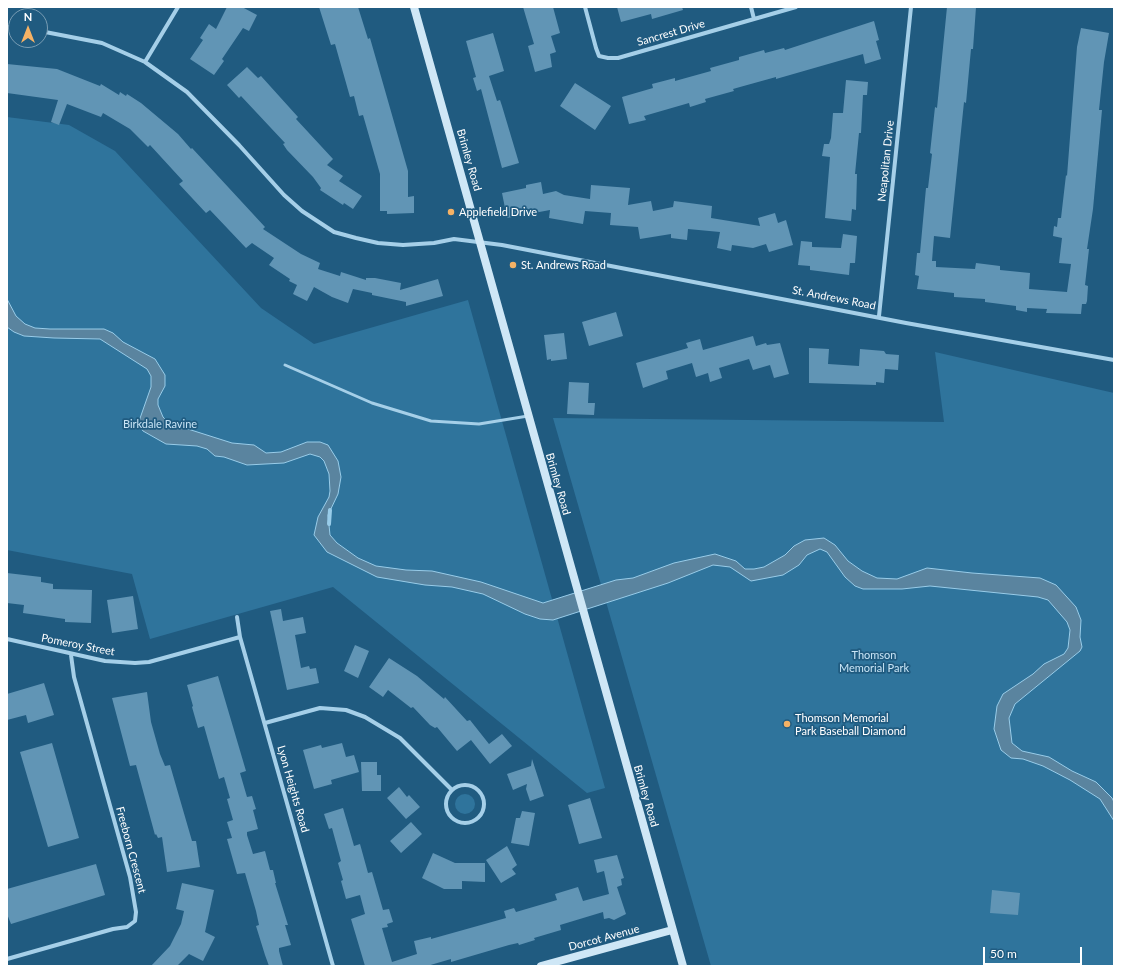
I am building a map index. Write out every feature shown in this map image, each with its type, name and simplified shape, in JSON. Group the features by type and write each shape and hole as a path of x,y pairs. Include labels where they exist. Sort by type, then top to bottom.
{"main road":[{"name":"Brimley Road","path":"414,7 682,966"},
{"name":"Dorcot Avenue","path":"541,966 672,930"}],"street":[{"path":"144,62 178,7"},
{"name":"Sancrest Drive","path":"584,7 596,48 600,56 608,58 618,58 796,7"},
{"path":"751,7 754,18"},
{"name":"Neapolitan Drive","path":"879,316 911,7"},
{"path":"48,33 102,43 144,62 187,92 297,207 334,232 378,243 403,245 434,243 454,239 480,243"},
{"name":"St. Andrews Road","path":"480,243 502,245 879,316 906,323 1114,360"},
{"path":"1114,354 1114,360"},
{"name":"Lyon Heights Road","path":"237,617 240,637 333,966"},
{"name":"Pomeroy Street","path":"7,639 71,655 105,661 150,662 240,637"},
{"name":"Freeborn Crescent","path":"7,959 113,929 128,927 135,921 136,912 130,877 74,677 71,655"},
{"path":"265,723 320,708 346,710 365,717 400,738 452,790"},
{"path":"463,785 475,787 480,791 483,796 484,808 478,819 466,823 459,822 449,814 446,801 452,790 463,785"}],"lane":[{"path":"285,365 372,404 431,421 479,424 528,416"}],"green space":[{"name":"Birkdale Ravine","path":"7,117 69,125 115,151 261,308 314,344 468,300 605,788 587,793 333,587 150,639 132,574 7,550"},
{"name":"Thomson Memorial Park","path":"935,352 1114,393 1114,966 711,966 553,418 944,422"},
{"path":"461,794 469,794 475,800 475,808 469,814 461,814 455,808 455,800"}],"shaded area":[{"path":"7,299 16,316 25,324 35,328 50,329 104,329 113,333 123,342 155,359 165,375 165,386 158,399 158,405 163,417 169,423 232,443 254,445 266,453 281,452 307,442 320,442 328,445 338,461 341,477 338,494 328,515 330,535 337,543 358,558 376,566 406,570 432,571 481,582 543,603 616,580 633,578 674,563 715,554 736,561 745,569 764,567 785,555 794,546 805,540 824,538 835,545 848,561 862,571 877,578 897,579 927,568 1040,578 1056,585 1076,607 1081,620 1080,637 1082,647 1080,651 1015,704 1009,718 1012,743 1022,751 1049,757 1072,771 1096,782 1114,802 1114,821 1100,799 1070,780 1043,766 1023,759 1011,758 1001,750 994,729 997,706 1003,694 1033,674 1044,664 1064,654 1068,648 1070,630 1067,622 1048,600 1038,597 930,586 902,589 863,589 855,586 845,577 827,552 820,549 807,555 799,565 783,575 751,581 730,567 713,565 668,583 553,620 540,619 525,614 483,594 452,587 425,585 377,577 327,552 314,535 318,517 329,497 330,491 329,474 324,461 320,457 310,454 284,463 247,465 224,457 215,456 207,449 197,446 166,444 143,431 138,424 151,387 151,376 147,369 100,339 24,336 14,332 7,327"}],"building":[{"path":"227,7 242,7 257,15 249,31 243,28 222,59 224,61 214,75 190,59 203,40 200,38 209,24 216,29"},
{"path":"319,7 358,7 368,39 370,38 408,171 408,197 414,196 414,213 387,214 387,211 380,211 380,174 363,115 359,116 354,96 350,97 335,44 331,45"},
{"path":"523,7 553,7 560,33 551,36 556,52 550,54 552,67 535,72 528,46 534,44"},
{"path":"617,7 682,7 683,10 652,19 651,14 621,22"},
{"path":"947,7 976,7 973,49 971,49 966,103 964,102 950,238 934,236 932,261 936,261 936,267 975,269 976,263 1000,266 1000,270 1030,273 1029,289 1067,292 1071,264 1059,263 1062,238 1053,236 1054,226 1057,227 1058,218 1061,218 1066,175 1067,176 1077,47 1081,28 1109,33 1104,62 1099,110 1102,110 1093,209 1087,249 1089,249 1085,285 1088,286 1087,301 1086,304 1082,304 1081,314 1046,313 1047,309 1027,308 1027,312 1016,310 1016,306 985,302 985,299 954,297 954,293 917,289 919,276 915,275 917,253 920,253 926,188 928,188 932,154 930,153 935,107 937,108"},
{"path":"874,21 879,40 876,41 881,59 865,64 863,54 776,79 776,77 733,89 734,91 705,99 706,102 690,107 689,103 644,116 646,120 629,124 622,97 653,88 652,84 675,78 675,81 711,71 710,68 739,60 739,57 764,50 765,53 784,48 785,50"},
{"path":"493,33 504,71 489,76 497,101 500,100 519,163 502,168 481,89 477,91 473,78 476,77 466,41"},
{"path":"7,64 57,69 100,86 101,84 119,95 120,92 126,96 127,94 141,103 178,134 191,149 192,148 265,227 263,229 301,254 320,263 318,269 340,276 341,272 366,280 366,278 375,278 401,283 400,290 438,279 443,296 406,306 406,302 372,295 372,293 353,289 348,303 332,297 314,287 307,301 293,294 297,285 289,281 290,279 269,265 274,258 252,243 246,248 210,210 206,213 179,184 183,181 150,145 148,147 130,129 103,113 101,117 67,104 59,125 51,122 58,100 7,93"},
{"path":"247,67 258,78 261,76 298,117 296,119 333,159 327,165 343,176 339,181 362,196 353,209 344,203 343,205 320,190 321,188 313,177 287,150 283,144 285,143 241,96 239,98 227,85"},
{"path":"846,80 868,82 867,95 863,95 861,133 859,133 855,174 857,174 856,210 852,209 851,221 825,218 830,157 822,156 824,144 829,144 831,138 833,113 843,113"},
{"path":"575,83 611,106 595,130 560,106"},
{"path":"541,182 543,194 556,191 564,195 590,199 591,185 630,188 628,205 651,201 653,211 673,207 674,201 712,206 711,218 760,226 758,218 775,213 778,223 786,220 793,245 769,252 766,244 753,248 732,245 731,251 717,248 720,232 688,229 687,240 671,238 671,234 640,239 638,227 610,225 611,213 585,211 583,224 549,218 550,210 507,218 502,193 526,188 526,185"},
{"path":"843,234 857,236 855,263 850,263 849,275 810,270 810,266 798,265 801,241 812,242 812,247 841,248"},
{"path":"616,312 623,336 589,346 582,322"},
{"path":"564,333 567,359 547,360 544,335"},
{"path":"753,336 756,346 766,343 767,345 780,343 789,374 774,378 770,365 753,370 749,359 719,368 722,378 710,382 708,373 696,377 692,363 666,371 668,379 643,388 636,363 688,348 686,343 700,339 703,350"},
{"path":"809,348 829,349 828,364 859,366 860,349 884,351 886,354 899,355 898,370 885,369 884,383 876,382 876,385 809,383"},
{"path":"569,382 589,383 588,403 595,403 594,415 567,414"},
{"path":"7,573 41,577 41,582 53,584 53,589 92,590 91,623 65,622 65,619 23,613 24,605 7,603"},
{"path":"133,596 138,629 112,633 107,600"},
{"path":"281,609 283,621 303,617 306,633 295,635 301,668 309,666 310,669 316,668 319,683 287,690 270,611"},
{"path":"355,645 369,651 358,678 344,671"},
{"path":"389,658 417,676 444,699 445,697 467,721 470,720 489,744 502,734 512,746 490,764 471,740 457,751 437,727 435,728 430,725 413,707 411,708 388,690 383,697 369,687"},
{"path":"218,676 246,771 240,773 247,797 252,796 256,809 253,810 258,829 247,832 247,835 253,854 265,851 270,870 273,870 275,883 288,925 285,925 291,945 279,948 283,966 269,966 256,926 259,925 245,873 237,874 227,839 232,838 227,822 233,820 227,799 230,798 224,777 219,779 204,726 198,728 187,685"},
{"path":"44,683 54,715 28,723 26,715 7,720 7,694"},
{"path":"147,692 151,722 160,754 165,766 170,765 192,841 196,841 200,867 167,872 162,837 158,838 156,834 155,835 136,765 130,766 112,698"},
{"path":"52,743 79,838 48,847 20,752"},
{"path":"342,743 346,757 354,755 359,772 331,780 332,784 314,789 303,750 321,745 322,748"},
{"path":"532,759 544,796 530,801 526,789 527,784 513,790 507,774 531,766"},
{"path":"361,762 377,762 377,775 381,775 381,791 362,791"},
{"path":"399,787 407,797 409,795 420,807 406,819 387,798"},
{"path":"590,798 602,838 579,844 568,805"},
{"path":"343,808 354,846 360,844 368,873 372,872 383,910 389,909 393,922 387,924 388,927 382,928 392,962 417,954 414,941 431,937 431,939 506,918 504,911 514,908 516,912 557,900 555,894 578,887 583,901 609,894 604,871 597,873 594,860 617,855 624,878 621,879 622,885 617,887 626,914 614,920 609,918 604,919 603,912 560,925 561,930 534,938 535,940 519,945 518,943 509,945 451,962 451,959 427,966 365,966 351,919 365,914 360,895 346,899 338,863 341,861 332,828 329,829 324,814"},
{"path":"522,811 535,813 529,846 511,843 516,818 520,818"},
{"path":"411,822 422,834 401,853 390,841"},
{"path":"507,846 517,865 512,869 516,874 501,883 486,860"},
{"path":"433,853 455,863 485,863 485,882 462,881 462,889 444,889 422,878"},
{"path":"96,864 105,895 11,924 7,914 7,889"},
{"path":"182,883 214,890 205,932 215,937 203,961 189,954 177,966 151,966 170,946 181,924 184,911 176,909"},
{"path":"992,890 1020,893 1018,915 990,913"}],"waterway":[{"path":"329,524 330,510"}],"place":[{"name":"Applefield Drive","path":"451,212"},
{"name":"St. Andrews Road","path":"513,265"},
{"name":"Thomson Memorial Park Baseball Diamond","path":"787,724"}]}
